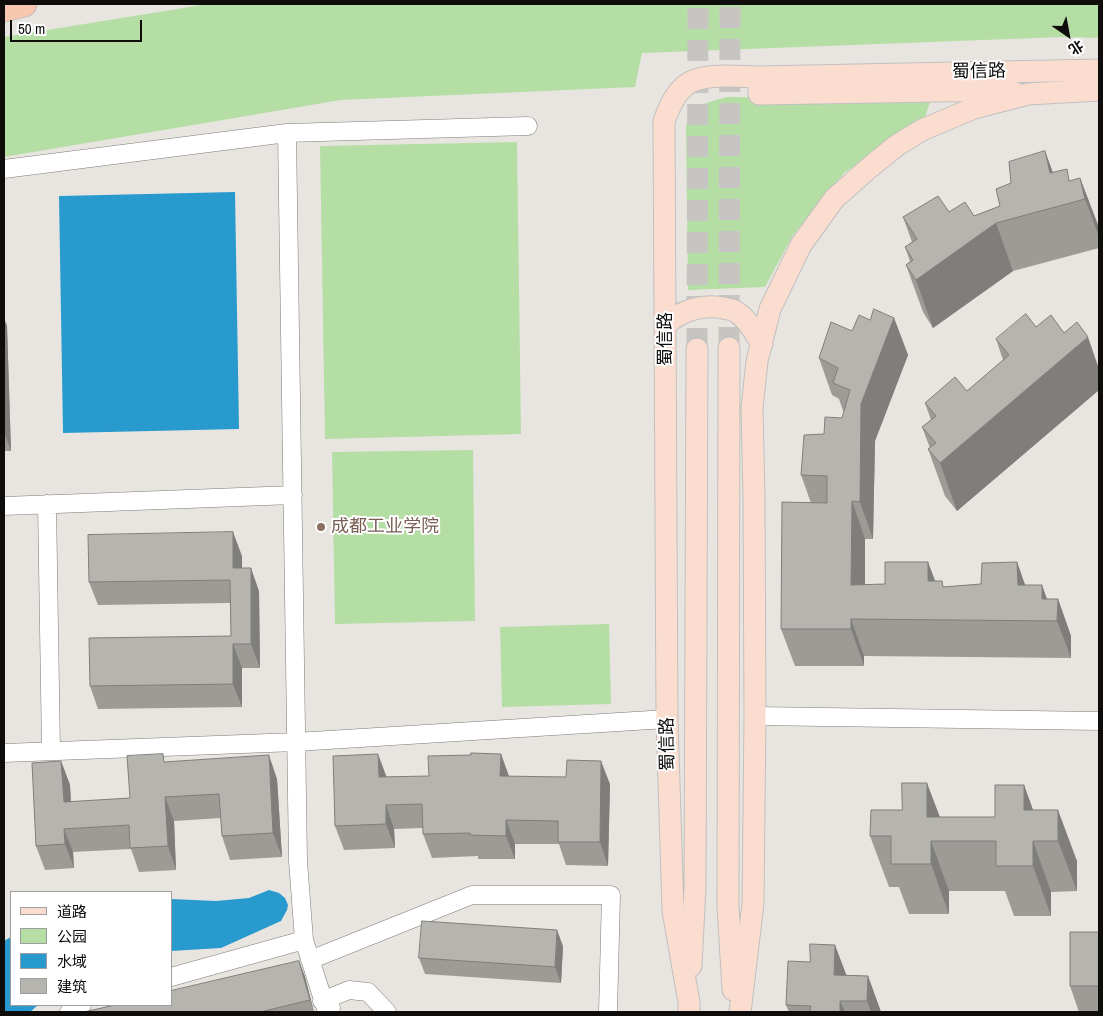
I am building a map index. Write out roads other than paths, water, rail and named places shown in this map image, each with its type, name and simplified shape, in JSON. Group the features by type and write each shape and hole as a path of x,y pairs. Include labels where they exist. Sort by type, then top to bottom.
{"highway":[{"path":"4,8 24,4"}],"main road":[{"name":"蜀信路","path":"689,1007 673,912 668,719 664,121 671,105 688,83 707,77 1099,70"},
{"path":"759,77 759,94 993,90 1028,94"},
{"name":"蜀信路","path":"740,1012 753,904 755,716 752,408 757,361 770,309 801,245 834,199 896,146 922,130 974,108 1028,94 1099,90"},
{"path":"666,325 669,321 683,313 714,306 734,311 749,324 762,344"},
{"path":"729,348 728,906 735,1012"},
{"path":"689,1007 696,878 696,349"}],"street":[{"path":"4,169 287,133 528,126"},
{"path":"287,133 298,861 304,940 325,1006 336,1012"},
{"path":"4,506 293,495"},
{"path":"47,504 51,751"},
{"path":"755,716 1099,721"},
{"path":"4,753 296,742 668,719"},
{"path":"310,960 472,895 611,895 608,1012"},
{"path":"172,977 304,940"},
{"path":"325,1006 350,990 368,992 387,1012"},
{"path":"69,1012 80,1006"}],"water":[{"path":"235,192 239,429 63,433 59,196"},
{"path":"269,890 279,893 285,898 288,905 287,910 281,921 221,948 172,951 172,899 216,901 249,898"},
{"path":"10,938 10,1006 37,1006 30,1012 4,1012 4,941"}],"tunnel":[{"path":"697,349 698,4"},
{"path":"729,348 730,4"}],"place":[{"name":"成都工业学院","path":"321,527"}]}
